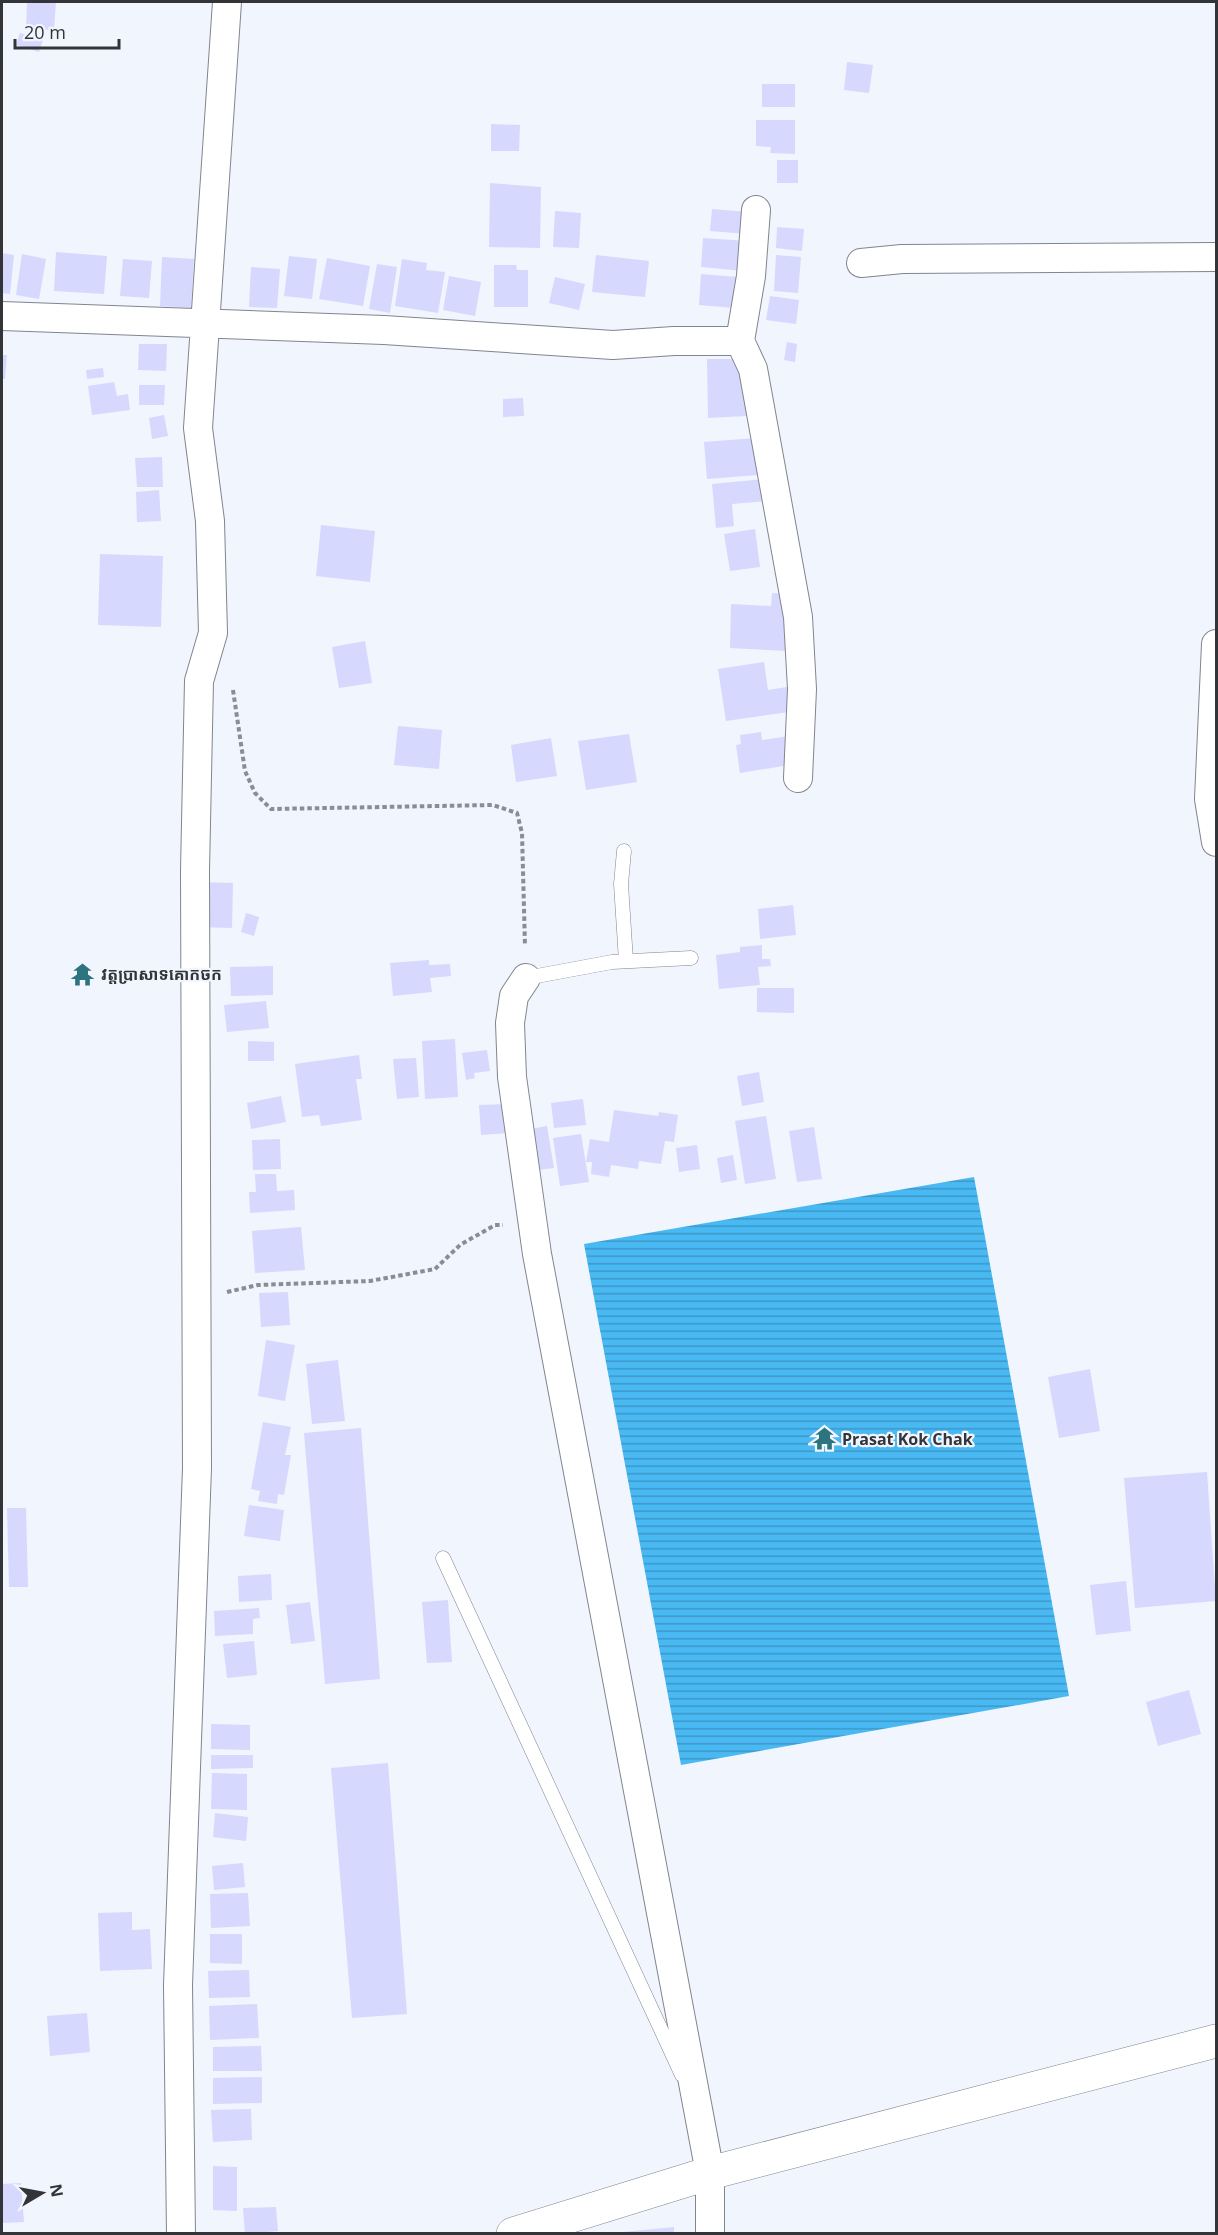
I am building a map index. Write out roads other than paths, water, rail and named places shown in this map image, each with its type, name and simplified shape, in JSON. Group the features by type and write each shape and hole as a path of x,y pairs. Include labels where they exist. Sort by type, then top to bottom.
{"street":[{"path":"181,2234 178,1985 197,1468 195,859 199,681 213,633 210,521 198,428 227,2"},
{"path":"756,210 751,276 740,341 753,369 798,617 802,689 798,778"},
{"path":"861,262 902,259 1216,257"},
{"path":"2,316 384,330 613,345 674,341 740,341"},
{"path":"1216,644 1209,799 1216,842"},
{"path":"526,978 514,996 510,1023 512,1077 533,1225 708,2163 710,2234"},
{"path":"513,2234 708,2163 1216,2041"}],"lane":[{"path":"624,851 621,884 626,961"},
{"path":"526,978 626,961 691,958"},
{"path":"443,1558 680,2072 697,2103"}],"water":[{"path":"974,1177 1069,1696 681,1765 584,1244"}],"place":[{"name":"វត្តប្រាសាទគោកចក","path":"83,974"},
{"name":"Prasat Kok Chak","path":"824,1439"}]}
